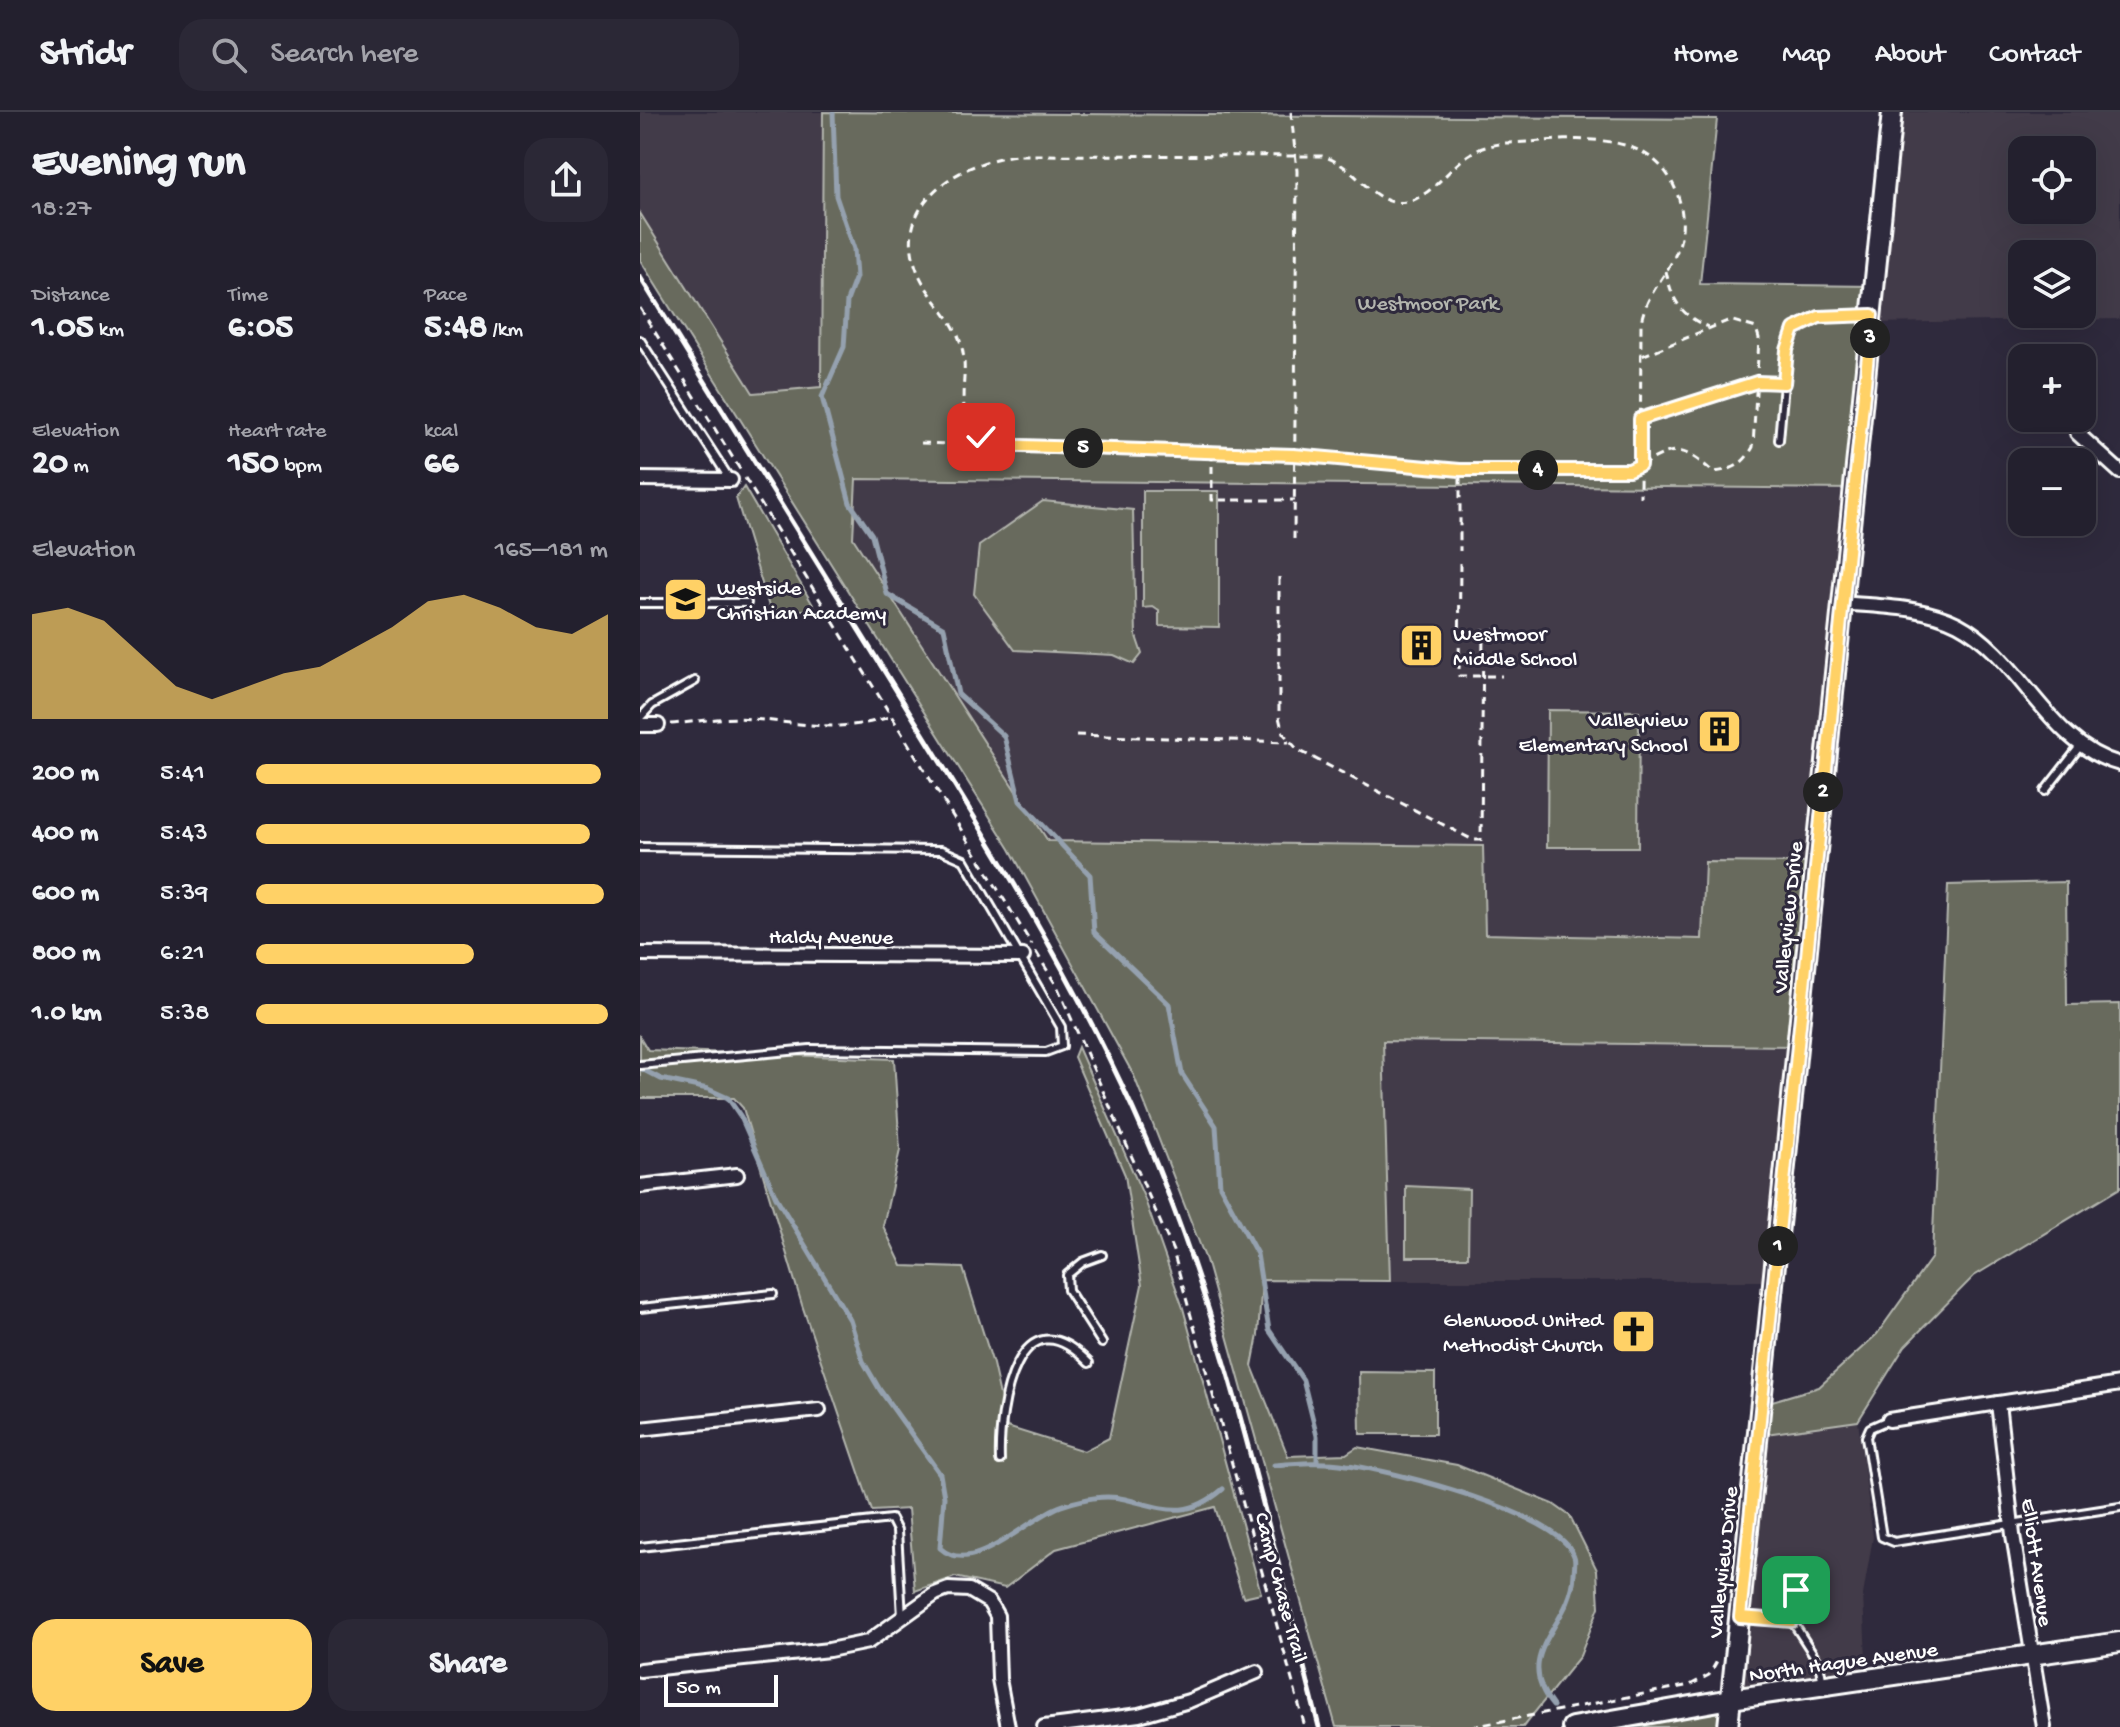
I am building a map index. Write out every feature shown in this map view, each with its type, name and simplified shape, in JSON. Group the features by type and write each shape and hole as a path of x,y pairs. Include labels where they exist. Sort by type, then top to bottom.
{"street":[{"name":"Valleyview Drive","path":"1728,1727 1892,112"},
{"path":"2077,433 2120,472"},
{"path":"640,479 731,480"},
{"path":"1842,603 1917,610 1939,616 1976,634 2081,745 2120,764"},
{"path":"640,725 658,725"},
{"name":"Haldy Avenue","path":"640,954 1023,956"},
{"path":"640,1186 737,1175"},
{"path":"1889,1420 2120,1384"},
{"name":"Elliott Avenue","path":"1998,1403 2012,1524 2044,1727"},
{"path":"640,1429 819,1410"},
{"path":"640,1670 829,1650 868,1642 935,1594 956,1589 976,1592 989,1602 997,1616 999,1679 1008,1727"},
{"name":"North Hague Avenue","path":"1572,1727 1731,1699 2120,1642"},
{"path":"1044,1727 1139,1715 1189,1701 1257,1672"}],"lane":[{"path":"1779,440 1787,350 1794,329 1819,317 1872,315"},
{"path":"640,340 731,480"},
{"path":"640,603 747,603"},
{"path":"640,718 652,705 695,681"},
{"path":"2045,791 2081,745"},
{"path":"640,847 941,850 964,860 1023,956 1061,1027 1062,1046 1046,1052 810,1049 641,1065"},
{"path":"1102,1255 1083,1262 1067,1275 1068,1290 1102,1343"},
{"path":"640,1308 773,1294"},
{"path":"1000,1460 1008,1384 1015,1361 1037,1342 1056,1339 1070,1343 1089,1363"},
{"path":"1889,1420 1870,1428 1866,1437 1882,1537 1894,1542 2120,1507"},
{"path":"640,1547 891,1519 897,1531 902,1620"},
{"path":"1796,1590 1792,1621 1819,1663 1823,1687"},
{"path":"1740,1617 1792,1621"}],"path":[{"path":"1291,112 1294,156 1294,539"},
{"path":"990,445 967,418 961,396 961,344 917,270 912,250 918,212 939,185 975,163 1017,155 1294,156 1337,160 1383,198 1396,202 1420,197 1470,154 1487,146 1620,141 1656,161 1676,189 1682,212 1681,238 1644,307 1640,497"},
{"path":"1666,271 1672,299 1683,312 1708,327"},
{"path":"921,443 1294,455 1460,470 1629,470 1664,450 1689,452 1713,472 1734,468 1745,461 1753,447 1756,328 1730,320 1641,357"},
{"path":"1640,419 1757,382 1784,383"},
{"path":"1212,452 1212,500 1295,500"},
{"path":"1460,470 1460,551"},
{"path":"1460,563 1459,676 1502,676"},
{"path":"1279,577 1279,717 1289,742"},
{"path":"1076,735 1289,742 1355,780 1473,840 1481,840 1483,630 1503,630"},
{"path":"658,725 747,718 826,728 857,726 892,716"},
{"name":"Camp Chase Trail","path":"1230,1455 1305,1727"},
{"path":"1471,1727 1690,1685 1709,1675 1718,1658"},
{"path":"1709,1675 1718,1681"}],"shaded area":[{"path":"640,112 823,112 822,387 752,393 640,213"},
{"path":"1892,112 2120,112 2120,319 2096,319 2096,240 2008,240 2008,321 1871,323"},
{"path":"856,479 1854,489 1816,863 1703,939 1484,934 1482,846 1048,841 853,538"},
{"path":"1383,1041 1796,1046 1775,1281 1390,1281"},
{"path":"1858,1421 1873,1537 1863,1595 1867,1681 1731,1699 1758,1435"}],"green space":[{"name":"Westmoor Park","path":"823,112 1717,119 1700,284 1875,286 1854,489 856,479 853,538 1048,841 1483,846 1485,934 1702,939 1705,862 1816,863 1796,1046 1383,1041 1390,1281 1262,1280 1252,1366 1288,1456 1346,1454 1357,1447 1457,1465 1553,1504 1570,1516 1597,1570 1599,1607 1580,1656 1523,1727 1336,1727 1206,1260 1134,1076 1010,849 640,260 640,213 753,393 821,387"},
{"path":"744,487 816,610 770,610 736,498"},
{"path":"1143,491 1219,491 1219,627 1159,626 1159,611 1153,607 1143,608"},
{"path":"1043,501 1133,510 1136,636 1142,654 1134,664 1114,655 1015,650 974,594 979,546"},
{"path":"1548,710 1639,711 1638,847 1547,847"},
{"path":"2066,882 2067,1005 2120,1004 2120,1188 1974,1276 1905,1346 1858,1421 1758,1435 1762,1404 1819,1387 1877,1334 1932,1257 1948,885"},
{"path":"640,1037 648,1050 894,1059 900,1150 883,1226 902,1266 963,1268 993,1364 1007,1427 1084,1451 1109,1438 1142,1285 1125,1175 1074,1057 1078,1047 1144,1197 1183,1308 1261,1593 1243,1597 1215,1507 1056,1549 1005,1588 955,1577 915,1591 908,1509 872,1511 802,1305 743,1108 734,1098 640,1098"},
{"path":"1406,1186 1469,1189 1468,1257 1406,1257"},
{"path":"1359,1372 1435,1373 1435,1434 1360,1434"},
{"path":"1731,1699 1728,1727 1572,1727"}],"waterway":[{"path":"833,112 836,196 854,249 856,277 847,301 844,347 822,397 850,503 872,535 887,594 944,628 958,694 1004,736 1020,801 1090,875 1094,932 1169,1004 1182,1074 1216,1126 1220,1186 1257,1254 1269,1330 1303,1380 1317,1436 1317,1461"},
{"path":"640,1068 661,1079 708,1089 728,1098 741,1117 776,1197 850,1320 863,1361 940,1474 944,1497 940,1548 954,1555 969,1556 985,1551 1050,1511 1087,1499 1117,1498 1176,1509 1198,1505 1223,1489"},
{"path":"1274,1465 1338,1464 1399,1475 1508,1510 1539,1524 1562,1540 1575,1558 1571,1593 1540,1654 1538,1670 1541,1687 1553,1706"}],"railway":[{"path":"640,277 993,848 1080,1001 1132,1107 1163,1182 1216,1335 1260,1491 1319,1727"}],"place":[{"name":"Westside Christian Academy","path":"686,599"},
{"name":"Westmoor Middle School","path":"1422,645"},
{"name":"Valleyview Elementary School","path":"1719,731"},
{"name":"Glenwood United Methodist Church","path":"1634,1331"}],"route":[{"path":"981,437 990,445 1294,455 1460,470 1629,470 1640,465 1640,419 1757,382 1784,383 1787,350 1794,329 1819,317 1872,315 1740,1617 1792,1621 1796,1590"}]}
